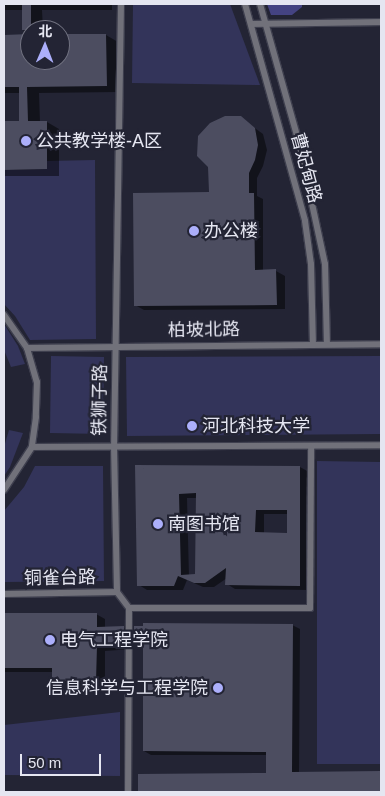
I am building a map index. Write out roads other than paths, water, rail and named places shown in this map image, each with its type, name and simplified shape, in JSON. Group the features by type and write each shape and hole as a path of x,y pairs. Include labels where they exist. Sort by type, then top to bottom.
{"lane":[{"name":"铁狮子路","path":"117,592 114,446 121,4"},
{"name":"曹妃甸路","path":"245,4 305,221 311,264 313,344"},
{"name":"曹妃甸路","path":"260,4 299,143 326,264 327,344"},
{"path":"252,24 381,22"},
{"path":"4,315 27,348 37,382 36,416 32,447 4,490"},
{"name":"柏坡北路","path":"27,348 381,344"},
{"path":"32,447 381,444"},
{"path":"129,608 310,608 311,446"},
{"path":"117,592 129,608 128,792"},
{"name":"铜雀台路","path":"4,594 117,592"}],"place":[{"name":"公共教学楼-A区","path":"26,141"},
{"name":"办公楼","path":"194,231"},
{"name":"河北科技大学","path":"192,426"},
{"name":"南图书馆","path":"158,524"},
{"name":"电气工程学院","path":"50,640"},
{"name":"信息科学与工程学院","path":"218,688"}]}
